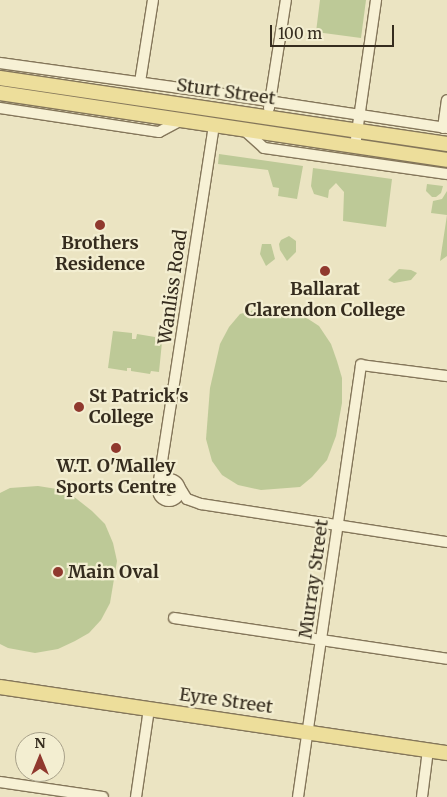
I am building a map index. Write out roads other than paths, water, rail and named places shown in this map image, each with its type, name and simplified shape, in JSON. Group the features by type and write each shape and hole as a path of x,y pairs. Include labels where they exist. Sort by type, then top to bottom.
{"main road":[{"name":"Sturt Street","path":"0,78 447,144"},
{"name":"Sturt Street","path":"0,93 447,160"},
{"name":"Eyre Street","path":"0,687 447,753"}],"street":[{"path":"140,82 153,0"},
{"path":"268,118 286,0"},
{"path":"355,146 376,0"},
{"name":"Sturt Street","path":"0,63 360,114 445,128"},
{"path":"445,128 447,100"},
{"name":"Sturt Street","path":"0,108 159,132 182,120"},
{"name":"Wanliss Road","path":"158,487 214,125"},
{"name":"Sturt Street","path":"243,129 264,148 447,174"},
{"name":"Murray Street","path":"298,797 361,364 447,376"},
{"name":"Wanliss Road","path":"164,453 166,468 178,484"},
{"path":"201,504 187,499 178,484 164,479 158,487 161,497 170,501 338,524 447,542"},
{"path":"170,501 179,496 178,484"},
{"path":"174,618 447,659"},
{"path":"136,797 149,709"},
{"path":"422,797 428,750"},
{"path":"0,782 103,797"}],"place":[{"name":"Brothers Residence","path":"100,225"},
{"name":"Ballarat Clarendon College","path":"325,271"},
{"name":"St Patrick's College","path":"79,407"},
{"name":"W.T. O'Malley Sports Centre","path":"116,448"},
{"name":"Main Oval","path":"58,572"}]}
